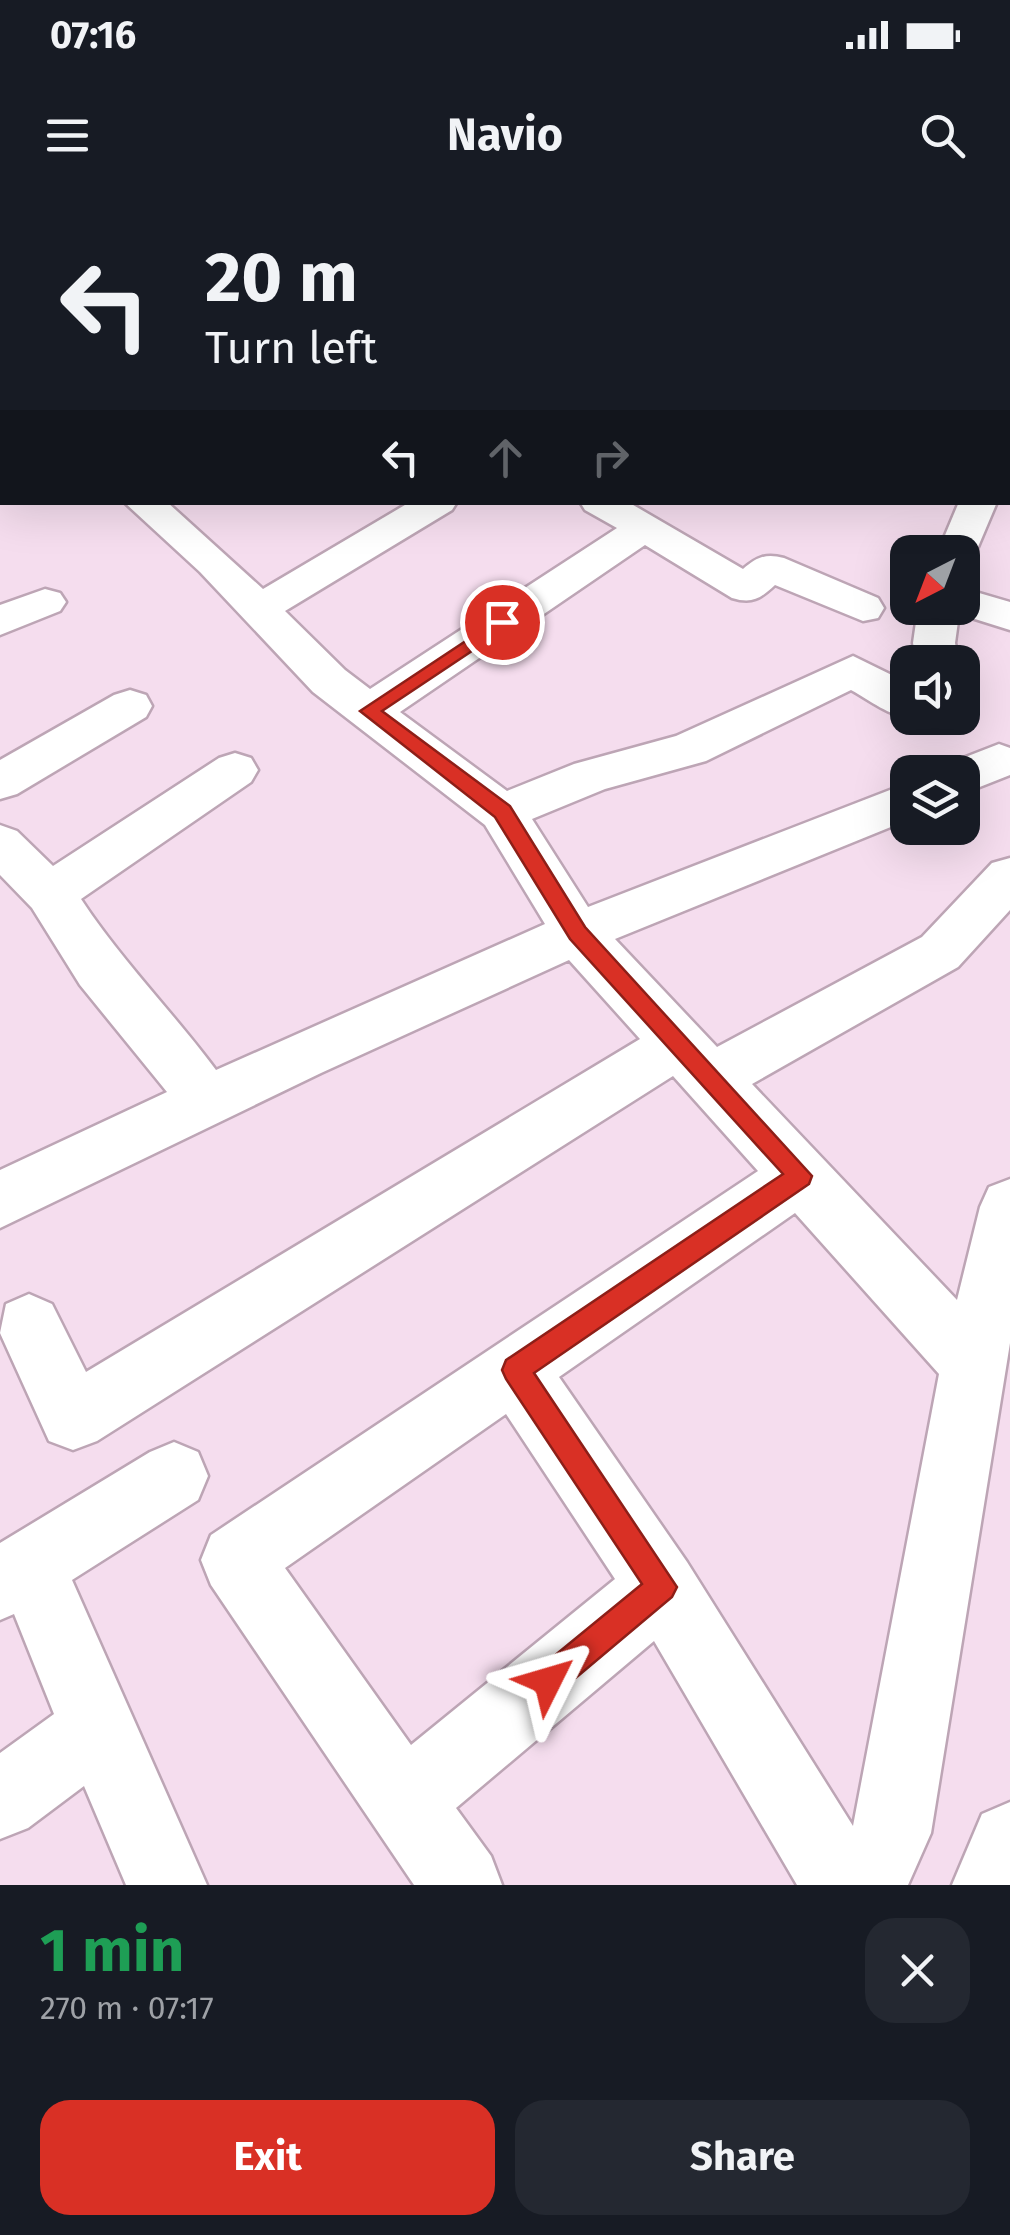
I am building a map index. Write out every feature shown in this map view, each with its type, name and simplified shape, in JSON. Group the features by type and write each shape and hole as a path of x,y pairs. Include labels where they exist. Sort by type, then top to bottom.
{"street":[{"path":"150,505 214,563 330,681 502,812 578,933 973,1364"},
{"path":"259,609 433,505"},
{"path":"605,505 746,589 770,567 862,608"},
{"path":"965,535 977,505"},
{"path":"369,711 644,528"},
{"path":"0,621 45,602"},
{"path":"980,607 1010,616"},
{"path":"502,812 591,776 690,749 853,671 890,693"},
{"path":"0,782 130,706"},
{"path":"206,1101 162,1041 16,866 235,770"},
{"path":"0,1200 206,1101 578,933 890,807"},
{"path":"28,1326 73,1416 695,1061 940,952 1010,877"},
{"path":"462,1885 406,1799 236,1560 800,1176"},
{"path":"866,1885 891,1832 973,1364 1010,1205"},
{"path":"515,1370 662,1587 842,1885"},
{"path":"168,1885 98,1729 15,1575 174,1476"},
{"path":"406,1799 662,1587"},
{"path":"0,1800 98,1729"},
{"path":"992,1885 1010,1842"}],"route":[{"path":"502,622 369,711 502,812 578,933 800,1176 515,1370 662,1587 548,1681"}]}
